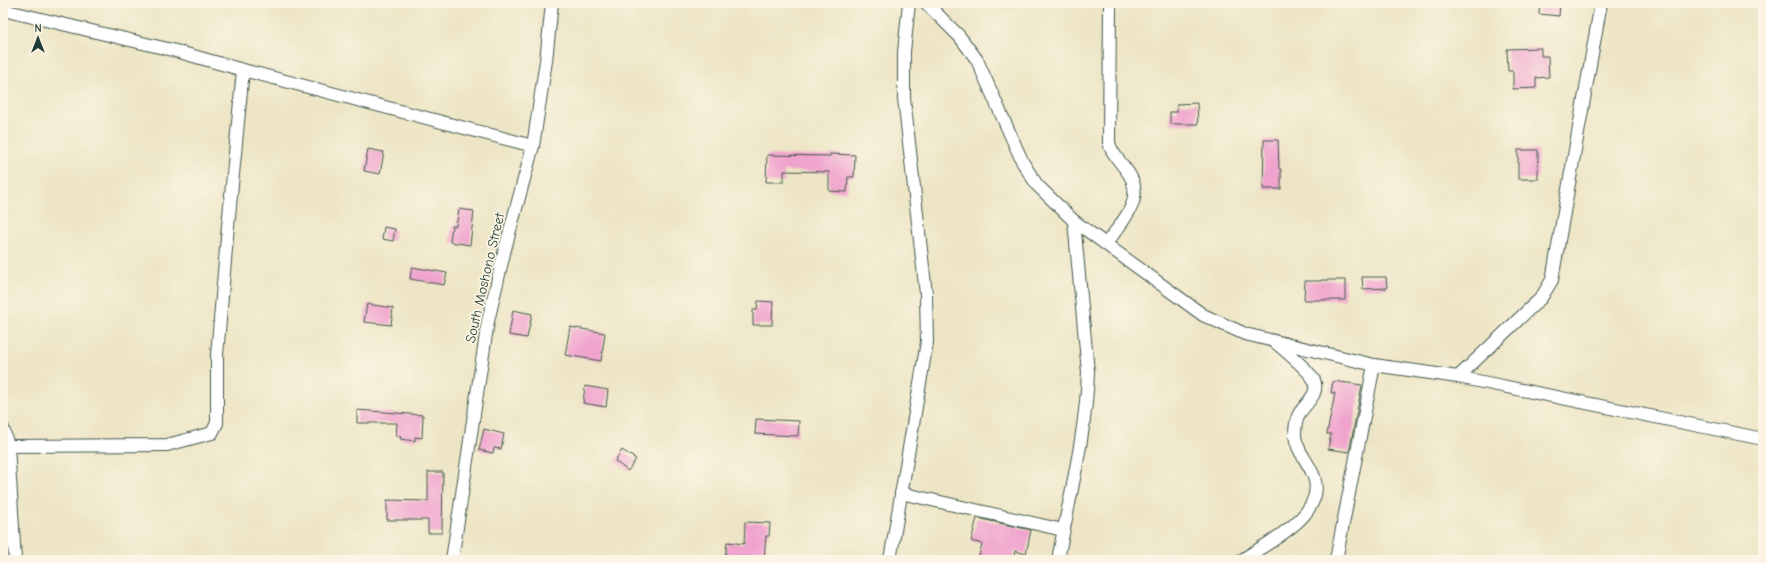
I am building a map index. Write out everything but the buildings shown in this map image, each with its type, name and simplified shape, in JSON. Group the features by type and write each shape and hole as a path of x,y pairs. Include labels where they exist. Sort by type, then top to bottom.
{"street":[{"name":"South Moshono Street","path":"452,560 488,321 505,249 533,146 546,61 552,3"},
{"path":"890,560 926,350 928,327 926,294 904,98 904,52 909,3"},
{"path":"926,3 960,37 977,60 1023,163 1031,177 1074,221 1203,316 1232,329 1274,342 1374,365 1458,377 1763,439"},
{"path":"1106,244 1130,211 1135,193 1132,180 1112,152 1109,143 1110,3"},
{"path":"1458,377 1541,298 1556,270 1601,3"},
{"path":"3,10 172,50 533,146"},
{"path":"8,446 167,445 212,433 217,423 217,355 243,70"},
{"path":"1058,560 1083,421 1088,372 1074,221"},
{"path":"1242,560 1296,523 1306,514 1315,498 1314,478 1299,449 1295,435 1299,415 1314,395 1315,385 1311,376 1274,342"},
{"path":"1336,560 1374,365"},
{"path":"3,428 8,446 15,560"},
{"path":"901,493 1063,530"}]}
